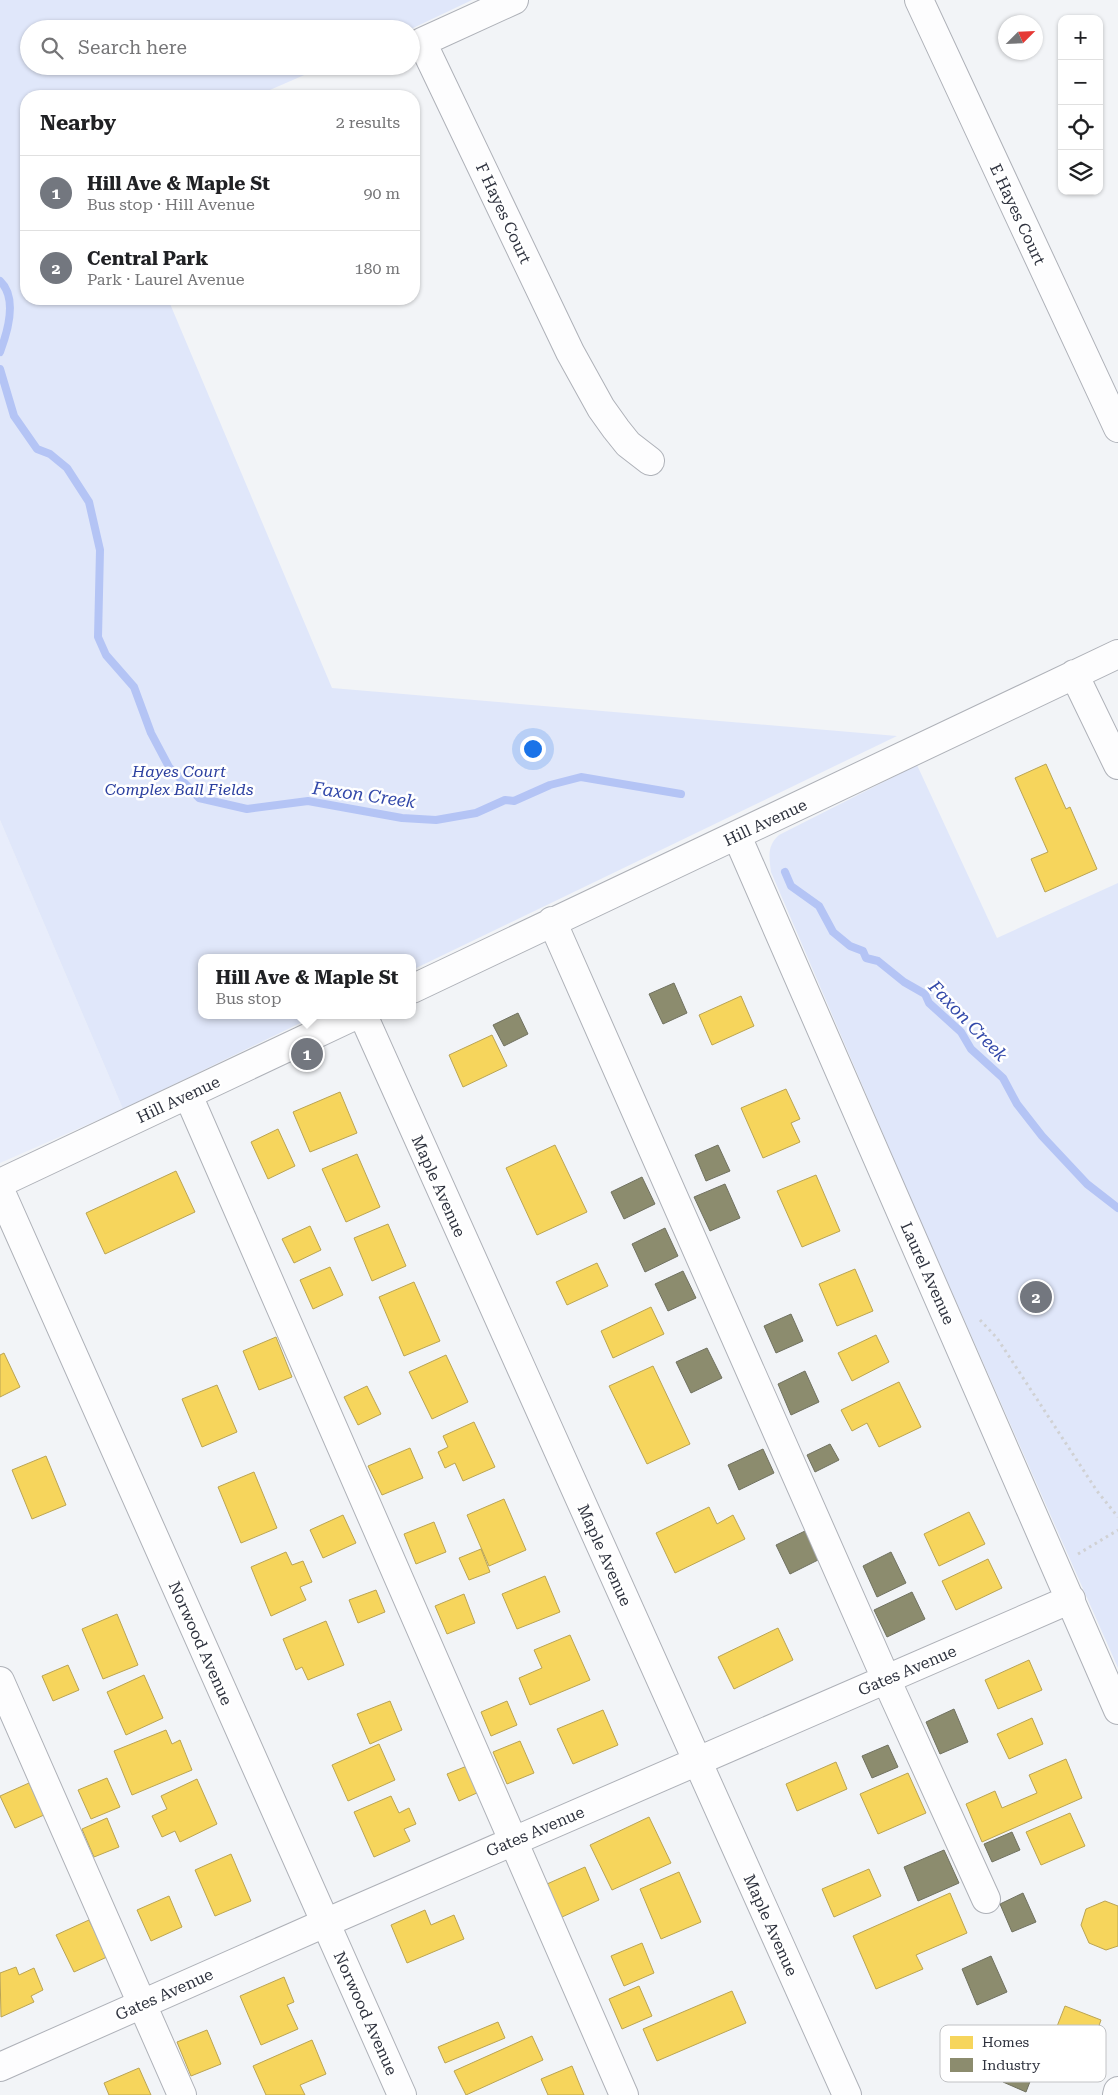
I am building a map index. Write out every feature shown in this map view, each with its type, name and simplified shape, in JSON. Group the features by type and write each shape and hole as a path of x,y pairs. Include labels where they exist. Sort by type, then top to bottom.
{"street":[{"name":"F Hayes Court","path":"514,0 422,42 570,352 601,408 616,429 628,444 650,461"},
{"name":"E Hayes Court","path":"918,0 1118,428"},
{"name":"Hill Avenue","path":"416,987 1118,654"},
{"path":"1074,674 1118,765"},
{"name":"Laurel Avenue","path":"737,836 1067,1588 1118,1710"},
{"path":"552,921 886,1679 986,1899"},
{"name":"Hill Avenue","path":"0,1183 348,1019"},
{"name":"Maple Avenue","path":"365,1019 847,2095"},
{"path":"188,1095 624,2095"},
{"name":"Norwood Avenue","path":"0,1190 402,2095"},
{"name":"Gates Avenue","path":"0,2067 325,1923 886,1679 1067,1588"},
{"path":"0,1681 182,2095"},
{"path":"1117,2095 1118,2091"}],"path":[{"path":"951,1323 977,1318 997,1338 1097,1491 1118,1517"},
{"path":"1067,1588 1077,1555 1118,1530"}],"shaded area":[{"path":"0,820 123,1109 0,1163"}],"green space":[{"name":"Hayes Court Complex Ball Fields","path":"0,0 472,0 420,25 420,20 20,20 20,75 304,75 270,90 20,90 20,305 171,305 332,688 897,736 416,968 416,954 198,954 198,1019 309,1019 123,1109 0,820"},
{"path":"917,765 997,938 1118,883 1118,1668 914,1206 771,872 769,856 772,843 779,835"}],"building: Homes":[{"path":"1046,764 1066,809 1070,807 1097,869 1045,892 1031,859 1048,852 1015,778"},
{"path":"741,996 754,1026 712,1045 699,1015"},
{"path":"492,1035 507,1066 463,1087 449,1055"},
{"path":"786,1089 800,1119 791,1123 800,1142 763,1158 741,1108"},
{"path":"340,1092 357,1133 310,1152 293,1112"},
{"path":"278,1129 295,1166 268,1179 251,1142"},
{"path":"555,1145 587,1212 537,1235 506,1168"},
{"path":"357,1154 380,1207 346,1222 322,1169"},
{"path":"176,1171 195,1212 105,1254 86,1213"},
{"path":"816,1175 840,1231 802,1247 777,1191"},
{"path":"388,1224 406,1266 372,1281 354,1238"},
{"path":"310,1226 321,1250 294,1263 282,1239"},
{"path":"597,1263 608,1286 567,1305 556,1282"},
{"path":"330,1267 343,1295 313,1309 300,1280"},
{"path":"855,1269 873,1311 837,1326 819,1284"},
{"path":"414,1282 440,1341 404,1356 379,1297"},
{"path":"651,1307 664,1334 613,1358 601,1331"},
{"path":"876,1335 889,1362 852,1381 838,1353"},
{"path":"276,1337 292,1377 259,1390 243,1351"},
{"path":"4,1353 20,1387 0,1397 0,1355"},
{"path":"446,1355 468,1402 432,1419 409,1372"},
{"path":"653,1366 690,1444 647,1464 609,1386"},
{"path":"899,1382 921,1427 879,1447 867,1423 852,1431 841,1410"},
{"path":"217,1385 237,1432 202,1447 182,1399"},
{"path":"367,1386 381,1414 358,1425 344,1397"},
{"path":"474,1422 495,1467 463,1481 455,1463 445,1468 438,1452 448,1447 443,1436"},
{"path":"410,1448 423,1478 382,1495 368,1466"},
{"path":"46,1456 66,1505 32,1519 12,1470"},
{"path":"254,1472 277,1528 241,1543 218,1487"},
{"path":"504,1499 526,1550 489,1566 467,1515"},
{"path":"709,1507 717,1524 733,1515 745,1539 675,1573 656,1533"},
{"path":"969,1512 985,1544 939,1566 924,1534"},
{"path":"343,1515 356,1543 323,1558 310,1530"},
{"path":"434,1522 446,1552 416,1564 404,1534"},
{"path":"481,1549 490,1572 469,1580 459,1558"},
{"path":"286,1552 292,1565 303,1561 312,1582 300,1587 306,1600 271,1616 251,1567"},
{"path":"988,1559 1002,1588 956,1610 942,1581"},
{"path":"545,1576 560,1612 517,1629 502,1594"},
{"path":"376,1590 385,1612 358,1623 349,1600"},
{"path":"464,1594 475,1623 447,1634 435,1606"},
{"path":"117,1614 138,1665 103,1679 82,1629"},
{"path":"326,1621 344,1665 308,1680 302,1667 296,1670 283,1639"},
{"path":"778,1628 793,1660 734,1689 718,1657"},
{"path":"570,1635 590,1680 530,1705 519,1678 542,1668 534,1650"},
{"path":"1029,1660 1042,1690 998,1709 985,1680"},
{"path":"68,1665 79,1690 53,1701 42,1676"},
{"path":"144,1675 163,1718 126,1735 107,1692"},
{"path":"390,1701 402,1730 370,1744 357,1714"},
{"path":"507,1701 517,1725 491,1736 481,1712"},
{"path":"603,1710 618,1745 573,1764 557,1729"},
{"path":"1032,1718 1043,1744 1009,1759 997,1734"},
{"path":"166,1730 172,1744 180,1740 192,1770 132,1795 114,1751"},
{"path":"520,1741 534,1773 507,1784 493,1752"},
{"path":"379,1744 395,1780 348,1801 332,1765"},
{"path":"1066,1759 1082,1798 982,1842 966,1804 995,1791 1002,1808 1037,1793 1029,1775"},
{"path":"836,1762 847,1789 797,1811 786,1784"},
{"path":"467,1766 479,1792 459,1801 447,1774"},
{"path":"908,1773 926,1813 878,1834 860,1794"},
{"path":"107,1778 120,1807 91,1819 78,1790"},
{"path":"197,1779 217,1824 180,1842 175,1831 162,1837 152,1816 167,1809 161,1796"},
{"path":"29,1783 44,1815 15,1828 0,1796"},
{"path":"391,1796 399,1813 409,1808 416,1824 404,1829 410,1841 374,1857 354,1812"},
{"path":"1070,1813 1085,1846 1041,1865 1026,1832"},
{"path":"649,1817 671,1863 612,1890 590,1845"},
{"path":"107,1818 119,1847 94,1857 82,1829"},
{"path":"231,1854 251,1901 215,1916 195,1870"},
{"path":"585,1867 599,1900 562,1917 547,1884"},
{"path":"869,1869 881,1896 834,1917 822,1889"},
{"path":"679,1872 701,1922 661,1939 640,1889"},
{"path":"950,1893 967,1933 916,1955 923,1969 876,1989 853,1936"},
{"path":"169,1896 182,1927 151,1941 137,1910"},
{"path":"1105,1901 1118,1906 1118,1946 1106,1950 1089,1943 1081,1925 1086,1909"},
{"path":"425,1910 431,1925 454,1915 464,1939 407,1963 391,1925"},
{"path":"89,1920 107,1957 74,1972 56,1935"},
{"path":"642,1943 654,1973 624,1986 611,1956"},
{"path":"16,1967 19,1975 34,1968 43,1990 31,1996 34,2002 1,2017 0,1973"},
{"path":"284,1977 294,2002 287,2005 298,2029 261,2045 240,1996"},
{"path":"639,1986 652,2016 622,2029 609,1999"},
{"path":"732,1991 746,2023 657,2061 643,2029"},
{"path":"1065,2006 1101,2020 1099,2025 1058,2025"},
{"path":"498,2022 505,2038 445,2063 438,2047"},
{"path":"207,2030 221,2064 191,2076 177,2042"},
{"path":"532,2036 543,2060 466,2095 454,2071"},
{"path":"312,2040 326,2074 300,2085 305,2095 266,2095 253,2066"},
{"path":"572,2066 584,2095 548,2095 541,2079"},
{"path":"139,2068 151,2095 109,2095 104,2083"}],"building: Industry":[{"path":"674,983 687,1013 663,1024 649,994"},
{"path":"518,1013 528,1034 504,1046 493,1025"},
{"path":"718,1145 730,1171 706,1181 695,1155"},
{"path":"642,1177 655,1204 624,1219 611,1192"},
{"path":"725,1184 740,1218 710,1231 694,1197"},
{"path":"665,1228 678,1256 645,1272 632,1244"},
{"path":"683,1271 696,1298 668,1311 655,1284"},
{"path":"791,1314 803,1341 776,1353 764,1326"},
{"path":"707,1348 722,1378 691,1393 676,1362"},
{"path":"805,1371 819,1402 791,1415 778,1384"},
{"path":"830,1444 839,1460 815,1472 807,1455"},
{"path":"763,1449 774,1473 739,1490 728,1465"},
{"path":"805,1531 818,1560 790,1574 776,1545"},
{"path":"891,1552 906,1583 877,1597 863,1566"},
{"path":"912,1592 925,1619 887,1637 874,1610"},
{"path":"954,1709 968,1742 940,1754 926,1722"},
{"path":"888,1745 898,1767 872,1778 862,1756"},
{"path":"1012,1832 1020,1850 992,1862 984,1844"},
{"path":"944,1850 959,1883 918,1901 904,1867"},
{"path":"1023,1893 1036,1922 1012,1932 1000,1904"},
{"path":"991,1956 1007,1992 977,2005 962,1969"},
{"path":"1003,2082 1030,2082 1026,2092"}],"waterway":[{"name":"Faxon Creek","path":"0,281 9,296 10,305 8,325 0,352"},
{"name":"Faxon Creek","path":"0,369 14,416 37,449 50,454 67,468 89,502 100,550 98,637 106,655 134,687 151,733 169,767 199,798 247,809 308,801 402,818 436,820 476,813 505,800 514,801 550,785 581,777 681,794"},
{"name":"Faxon Creek","path":"785,872 791,886 819,906 833,932 850,946 863,951 866,958 878,961 904,982 925,994 929,1003 961,1032 971,1049 1003,1078 1017,1104 1042,1136 1087,1184 1118,1208"}],"place":[{"name":"Hill Ave & Maple St","path":"307,1054"},
{"name":"Central Park","path":"1036,1297"}]}
